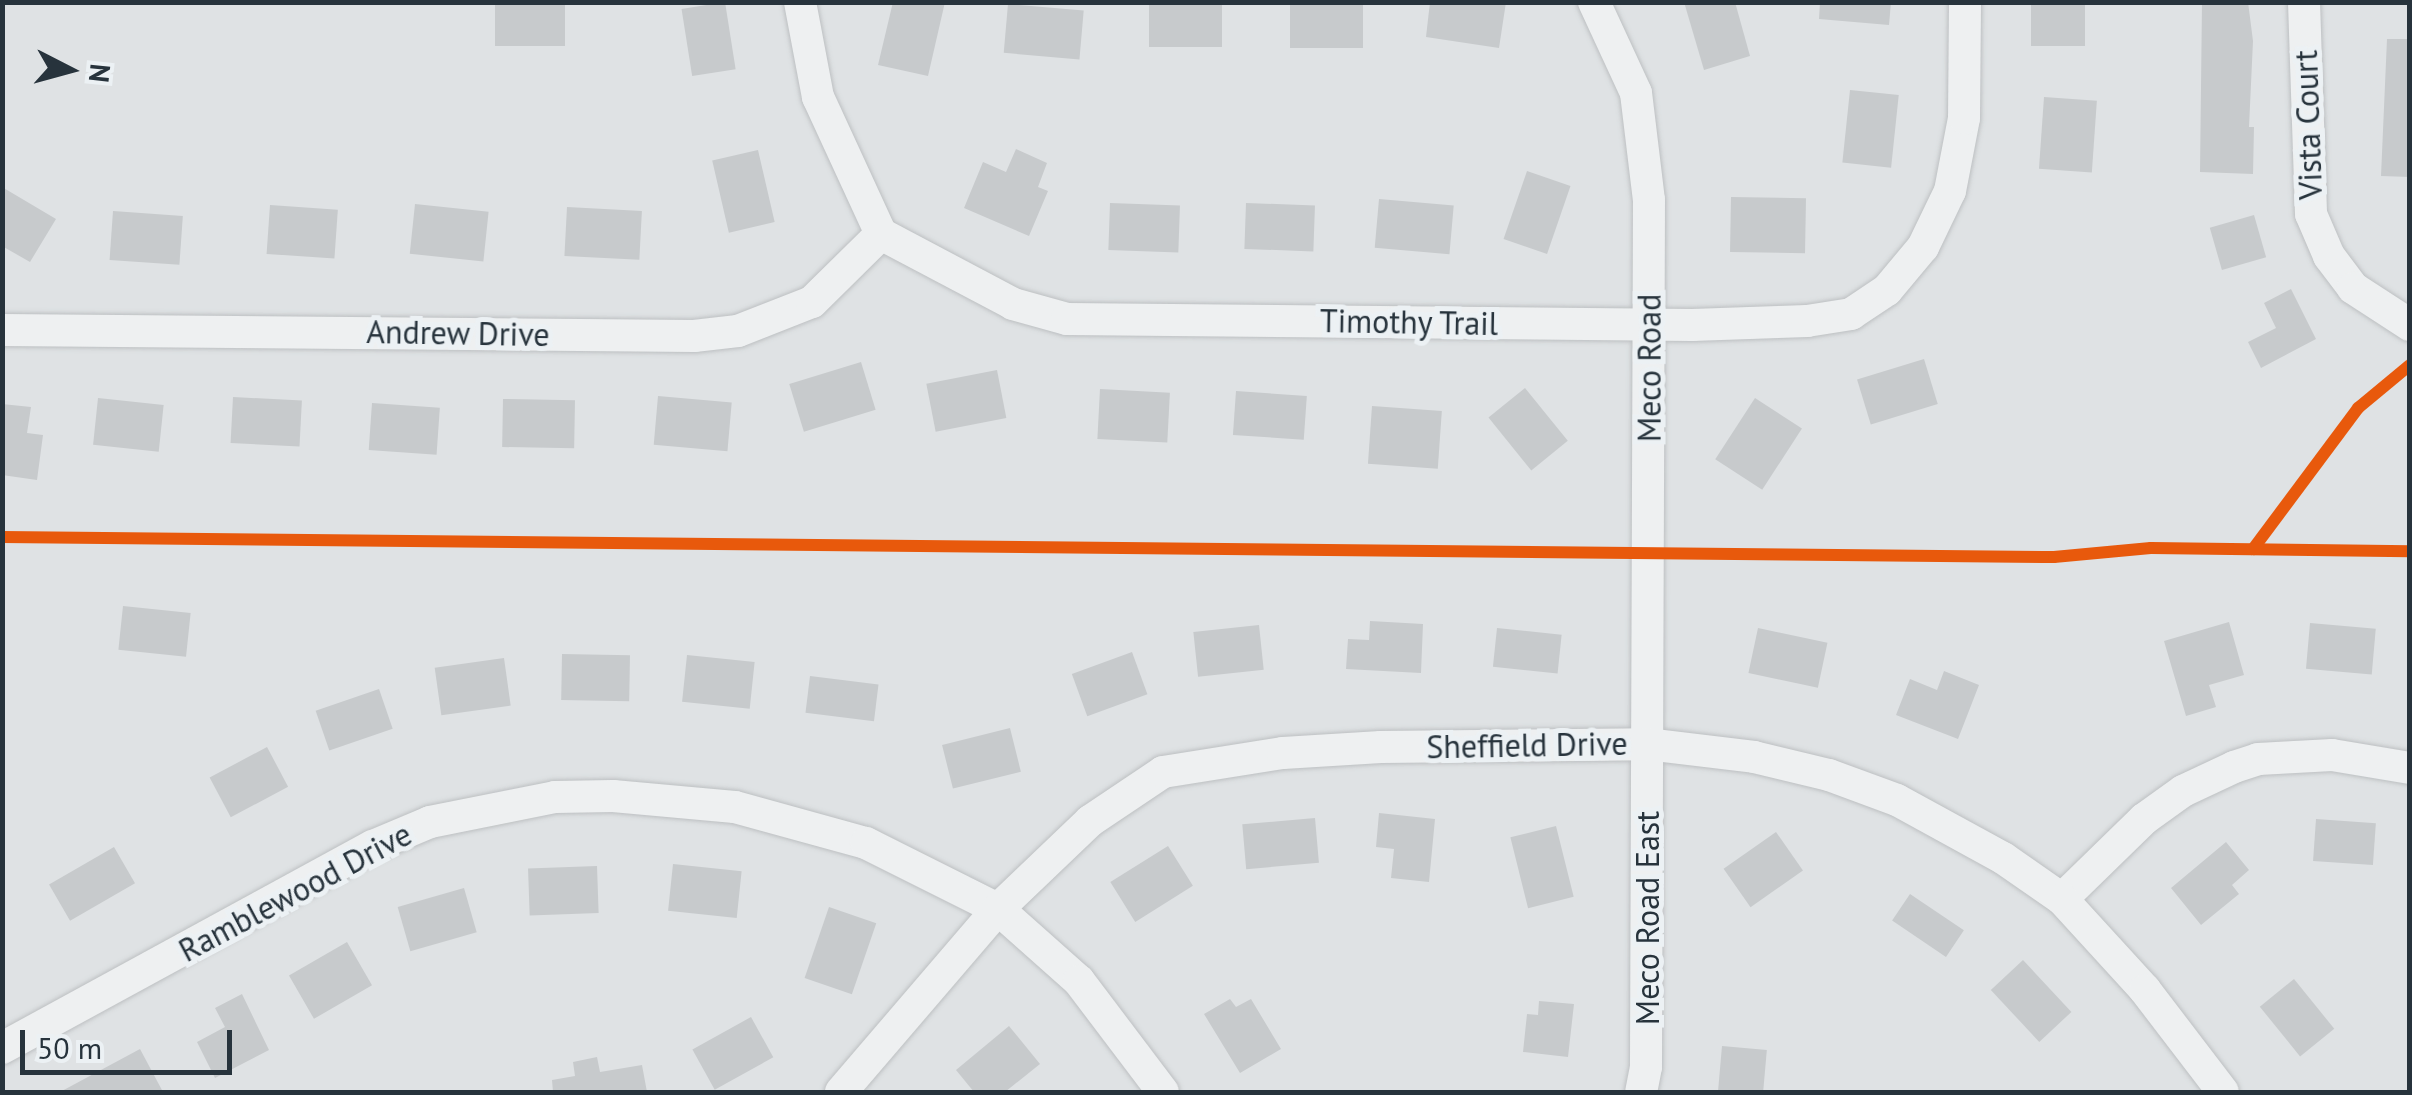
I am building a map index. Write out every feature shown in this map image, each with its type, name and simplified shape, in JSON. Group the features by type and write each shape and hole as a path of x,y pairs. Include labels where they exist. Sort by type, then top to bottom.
{"street":[{"path":"800,2 818,97 881,234"},
{"name":"Meco Road","path":"1594,2 1636,93 1649,200 1647,744"},
{"name":"Timothy Trail","path":"881,234 930,264 1013,304 1067,319 1648,325 1807,322 1851,314 1887,290 1922,248 1950,191 1964,118 1965,2"},
{"name":"Vista Court","path":"2304,2 2310,214 2329,256 2353,288 2410,325"},
{"name":"Andrew Drive","path":"2,330 708,334 738,331 812,302 881,234"},
{"name":"Sheffield Drive","path":"841,1092 998,909 1090,820 1163,772 1283,753 1381,746 1647,744 1754,757 1829,775 1897,800 2003,858 2062,900 2145,990 2223,1092"},
{"name":"Meco Road East","path":"1641,1092 1646,1067 1647,744"},
{"path":"2062,900 2144,819 2183,791 2246,763 2332,755 2410,768"},
{"name":"Ramblewood Drive","path":"2,1048 373,846 430,822 555,797 674,799 735,807 866,842 998,909 1079,981 1163,1092"}],"building":[{"path":"495,2 565,2 565,46 495,46"},
{"path":"725,2 736,69 692,76 682,9"},
{"path":"893,2 945,2 928,76 878,65"},
{"path":"1149,2 1222,2 1222,47 1149,47"},
{"path":"1290,2 1363,2 1363,48 1290,48"},
{"path":"1430,2 1506,2 1499,48 1426,37"},
{"path":"1684,2 1735,2 1750,56 1704,70"},
{"path":"1820,2 1891,2 1889,25 1819,19"},
{"path":"2031,2 2085,2 2085,46 2031,46"},
{"path":"2202,2 2248,2 2253,41 2249,127 2254,127 2253,174 2200,172"},
{"path":"1008,4 1084,11 1079,59 1004,53"},
{"path":"2387,39 2410,39 2410,177 2381,176"},
{"path":"1850,90 1899,95 1891,168 1842,163"},
{"path":"2044,97 2097,101 2092,173 2039,169"},
{"path":"1016,149 1047,163 1038,187 1048,191 1029,236 964,208 983,162 1006,172"},
{"path":"758,150 775,222 729,233 712,161"},
{"path":"1527,171 1570,186 1547,254 1504,239"},
{"path":"2,187 56,219 30,262 2,246"},
{"path":"1731,197 1806,198 1805,253 1730,252"},
{"path":"1379,199 1454,206 1449,254 1375,248"},
{"path":"1110,203 1180,205 1178,252 1108,250"},
{"path":"1246,203 1315,205 1313,251 1244,249"},
{"path":"415,204 489,212 483,261 410,254"},
{"path":"270,205 338,210 334,259 267,254"},
{"path":"567,207 642,211 639,260 564,256"},
{"path":"113,211 183,216 179,265 110,260"},
{"path":"2254,215 2266,257 2222,270 2210,228"},
{"path":"2291,289 2316,339 2261,368 2248,342 2276,328 2264,303"},
{"path":"1924,359 1938,404 1871,424 1857,379"},
{"path":"861,362 876,410 804,432 789,384"},
{"path":"997,370 1006,418 936,432 926,384"},
{"path":"1525,388 1568,441 1531,470 1488,418"},
{"path":"1100,389 1170,393 1167,443 1097,439"},
{"path":"1236,391 1307,396 1304,440 1233,435"},
{"path":"658,396 732,402 727,451 654,445"},
{"path":"233,397 302,401 299,447 231,443"},
{"path":"98,398 164,405 159,452 93,445"},
{"path":"1755,398 1802,428 1762,490 1715,459"},
{"path":"503,399 575,400 574,448 502,447"},
{"path":"372,403 440,408 437,455 369,450"},
{"path":"2,404 31,407 27,433 43,435 37,480 2,475"},
{"path":"1372,406 1442,411 1438,469 1368,464"},
{"path":"123,606 191,613 186,657 118,650"},
{"path":"1370,621 1423,624 1421,673 1346,669 1348,639 1369,640"},
{"path":"2229,622 2244,675 2209,685 2216,707 2186,716 2164,641"},
{"path":"2310,623 2376,629 2372,675 2306,669"},
{"path":"1259,625 1264,670 1198,677 1193,632"},
{"path":"1497,628 1562,635 1558,674 1493,667"},
{"path":"1758,628 1827,643 1818,688 1748,673"},
{"path":"1132,652 1147,694 1087,716 1072,674"},
{"path":"562,654 630,655 629,701 561,700"},
{"path":"687,655 755,662 750,709 682,702"},
{"path":"504,658 511,706 441,715 435,668"},
{"path":"1944,671 1979,685 1958,739 1896,715 1910,679 1937,690"},
{"path":"810,676 878,684 874,721 805,713"},
{"path":"379,689 393,729 329,751 316,711"},
{"path":"1010,728 1021,772 953,789 942,745"},
{"path":"267,747 288,787 231,817 210,778"},
{"path":"1379,813 1435,819 1429,882 1391,878 1394,849 1376,847"},
{"path":"1315,818 1319,863 1246,869 1242,824"},
{"path":"2316,819 2376,823 2373,865 2313,861"},
{"path":"1556,826 1574,897 1528,908 1510,837"},
{"path":"1776,832 1803,871 1751,907 1724,869"},
{"path":"2226,842 2249,870 2232,885 2239,894 2201,925 2171,888"},
{"path":"1168,846 1193,886 1135,922 1110,882"},
{"path":"114,847 135,883 70,921 49,884"},
{"path":"673,864 742,871 737,918 668,911"},
{"path":"597,866 599,913 530,915 528,868"},
{"path":"464,888 477,932 410,951 398,907"},
{"path":"1910,894 1964,930 1946,957 1892,921"},
{"path":"829,907 876,923 852,994 805,978"},
{"path":"347,942 372,985 314,1019 289,976"},
{"path":"2023,960 2071,1012 2039,1042 1991,990"},
{"path":"2294,979 2334,1029 2300,1056 2260,1007"},
{"path":"242,994 269,1050 215,1078 197,1042 225,1027 215,1008"},
{"path":"1230,999 1236,1007 1251,999 1281,1049 1240,1073 1204,1014"},
{"path":"1539,1001 1574,1004 1568,1057 1523,1052 1527,1014 1538,1015"},
{"path":"751,1017 773,1057 715,1090 692,1049"},
{"path":"1009,1026 1040,1064 1005,1092 974,1092 956,1070"},
{"path":"1722,1046 1767,1050 1763,1092 1718,1092"},
{"path":"140,1049 163,1092 60,1092"},
{"path":"597,1057 600,1072 642,1065 647,1092 553,1092 552,1080 575,1076 573,1062"}],"cycle path":[{"path":"2253,549 2358,408 2410,365"},
{"path":"2,537 2054,557 2151,548 2410,551"}]}
